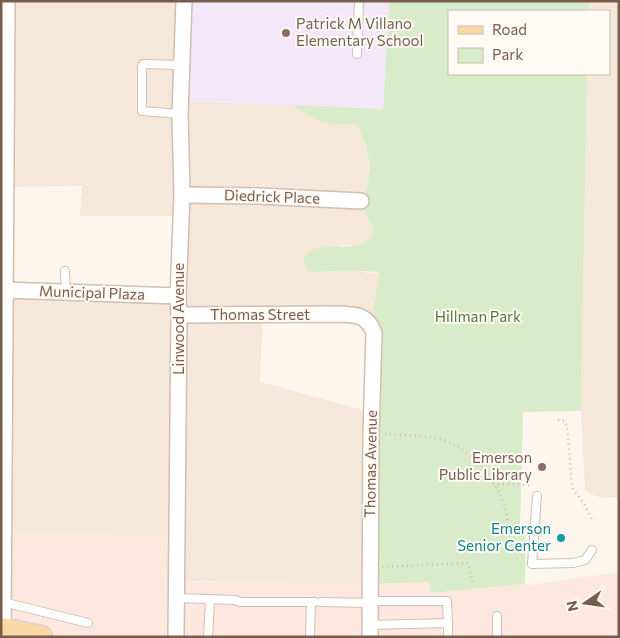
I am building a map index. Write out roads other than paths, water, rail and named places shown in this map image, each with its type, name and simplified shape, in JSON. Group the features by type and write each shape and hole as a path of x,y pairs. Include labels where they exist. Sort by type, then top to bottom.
{"main road":[{"path":"2,629 41,637"}],"street":[{"path":"2,629 3,328 5,290 4,62 7,1"},
{"name":"Linwood Avenue","path":"176,637 178,296 182,195 180,114 184,1"},
{"name":"Diedrick Place","path":"182,195 258,196 361,201"},
{"name":"Municipal Plaza","path":"5,290 178,296"},
{"name":"Thomas Street","path":"179,315 342,314"},
{"name":"Thomas Avenue","path":"342,314 357,315 365,319 374,333 371,434 370,631"}],"lane":[{"path":"357,54 359,1"},
{"path":"180,114 142,111 141,75 143,64 181,65"},
{"path":"65,271 66,293"},
{"path":"538,496 532,564 573,563 585,560 592,550"},
{"path":"177,598 235,600 240,602 447,601 448,637"},
{"path":"208,637 210,599"},
{"path":"3,602 88,623"},
{"path":"310,637 315,602"},
{"path":"497,616 497,637"},
{"path":"370,631 448,623"}],"place":[{"name":"Patrick M Villano Elementary School","path":"286,33"},
{"name":"Emerson Public Library","path":"542,467"},
{"name":"Emerson Senior Center","path":"561,538"}],"park label":[{"name":"Hillman Park","path":"478,317"}]}
